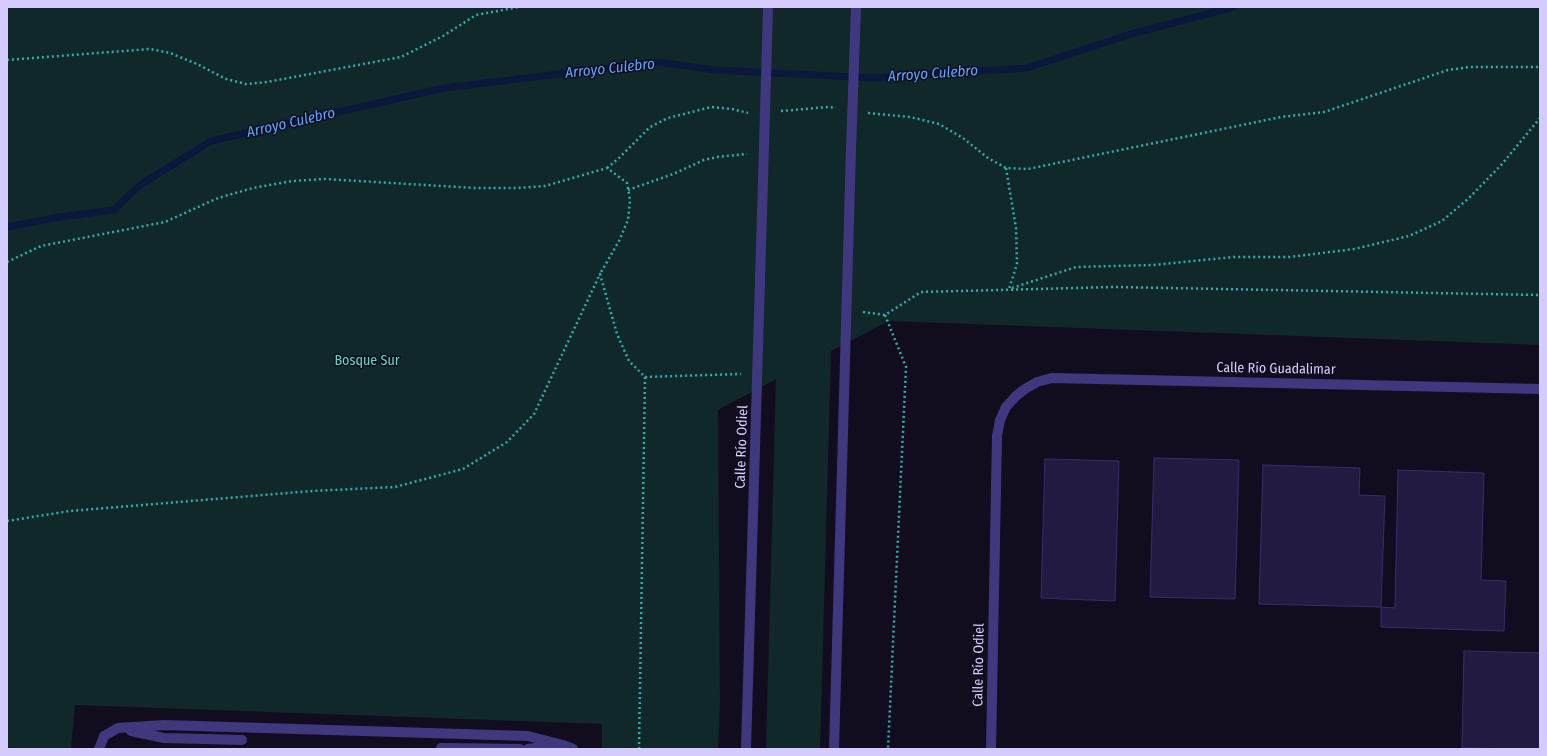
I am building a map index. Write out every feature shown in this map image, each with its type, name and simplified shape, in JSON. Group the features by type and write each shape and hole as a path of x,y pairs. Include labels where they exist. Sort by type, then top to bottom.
{"street":[{"name":"Calle Río Odiel","path":"746,749 768,7"},
{"path":"834,749 856,7"},
{"name":"Calle Río Guadalimar","path":"1016,396 1037,382 1052,378 1540,389"},
{"name":"Calle Río Odiel","path":"991,749 997,436 1000,420 1006,406 1016,396"},
{"path":"99,749 104,736 118,728 164,725 528,736 568,747"},
{"path":"118,728 164,738 242,740"},
{"path":"528,749 568,747"},
{"path":"441,748 520,749"}],"path":[{"path":"7,60 150,50 170,53 226,79 246,84 266,82 401,57 442,36 476,15 519,7"},
{"path":"868,113 910,117 939,124 963,138 988,158 1006,168 1028,169 1281,117 1324,112 1448,70 1470,67 1540,67"},
{"path":"7,262 42,246 165,222 218,198 254,188 292,181 324,179 475,188 545,186 607,168 650,127 668,118 711,107 732,109 746,114 754,113"},
{"path":"778,112 828,107 836,108"},
{"path":"1009,290 1076,267 1154,265 1234,257 1290,256 1354,249 1409,236 1442,221 1469,198 1502,164 1540,118"},
{"path":"628,190 657,181 704,160 764,151"},
{"path":"7,521 70,511 312,491 395,487 463,469 507,442 534,414 600,274 619,241 628,220 630,200 627,183 607,168"},
{"path":"1006,168 1016,228 1017,264 1009,290"},
{"path":"600,274 617,334 629,361 645,377 639,749"},
{"path":"846,309 885,315 922,292 1115,287 1540,295"},
{"path":"885,315 906,366 888,749"},
{"path":"645,377 758,373"}],"green space":[{"name":"Bosque Sur","path":"7,7 1540,7 1540,345 889,321 831,351 820,749 766,749 776,379 718,410 720,704 718,749 602,749 602,724 75,705 71,749 7,749"}],"building":[{"path":"1154,458 1239,460 1235,599 1150,597"},
{"path":"1045,459 1119,461 1115,601 1041,598"},
{"path":"1263,465 1360,468 1359,495 1385,496 1381,607 1259,604"},
{"path":"1398,470 1484,473 1481,580 1506,581 1504,631 1381,627 1381,607 1395,608"},
{"path":"1464,651 1540,653 1540,749 1462,748"}],"waterway":[{"name":"Arroyo Culebro","path":"7,227 59,217 114,210 140,185 211,141 444,88 658,62 715,70 873,78 1027,68 1131,34 1234,7"}]}
